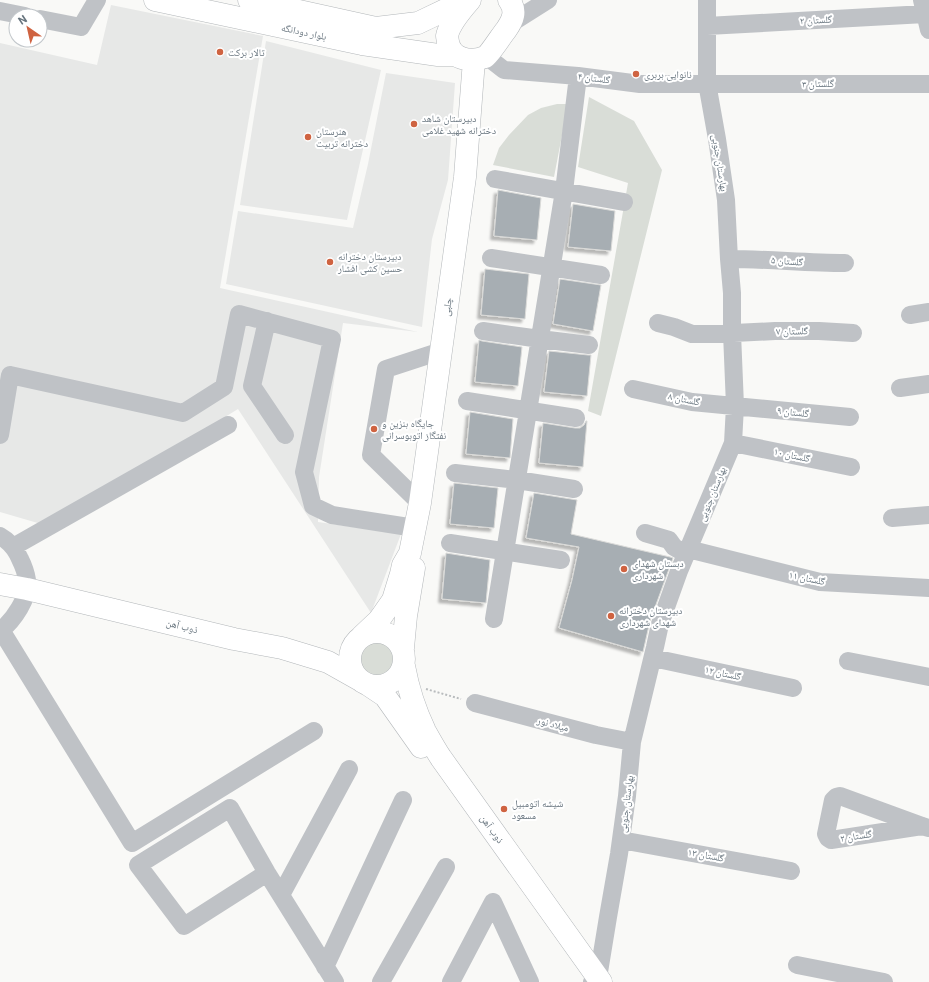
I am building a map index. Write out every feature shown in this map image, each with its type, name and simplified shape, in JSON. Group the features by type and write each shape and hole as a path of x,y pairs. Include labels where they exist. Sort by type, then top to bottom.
{"main road":[{"name":"بلوار دودانگه","path":"155,0 362,44 438,55 472,57"},
{"name":"بلوار دودانگه","path":"249,0 376,28 418,23 466,0"},
{"path":"470,0 450,28 447,37 449,47 472,57 510,24 514,12 513,5 509,0"},
{"name":"چلبی","path":"410,554 420,503 465,177 472,57"},
{"path":"410,554 414,563 406,616 405,665 396,678 390,683 374,686 363,682 354,673 350,657 352,648 357,641 379,620 392,600 403,565 410,554"},
{"name":"ذوب آهن","path":"0,584 27,589 234,639 282,648 328,662 385,696 396,709 434,765 595,981"},
{"path":"362,636 377,631 385,632 395,638 398,641 405,665"},
{"name":"ذوب آهن","path":"405,665 417,713 441,758 595,981"}],"street":[{"path":"48,21 80,28 97,0"},
{"path":"510,24 548,0"},
{"name":"بهارستان جنوبی","path":"595,981 621,840 632,742 660,624 687,551 733,443 735,406 732,293 726,200 707,83 707,0"},
{"name":"گلستان ۲","path":"707,26 926,15"},
{"name":"گلستان ۴","path":"472,57 504,70 578,76 640,84 707,83"},
{"path":"494,619 564,191 578,76"},
{"name":"گلستان ۳","path":"707,83 929,84"},
{"path":"495,179 624,202"},
{"path":"491,258 601,275"},
{"name":"گلستان ۵","path":"729,259 767,259 798,262 845,263"},
{"path":"910,315 929,312"},
{"path":"0,434 3,404 10,375 183,413 224,387 239,314 332,339 304,472 313,506 332,515 415,528"},
{"path":"266,322 252,386 285,435"},
{"name":"گلستان ۷","path":"658,323 692,334 732,334 775,331 853,333"},
{"path":"483,331 589,345"},
{"path":"420,503 371,456 386,369 441,351"},
{"path":"900,388 929,384"},
{"name":"گلستان ۸","path":"633,389 692,402 735,406"},
{"path":"467,401 576,418"},
{"name":"گلستان ۹","path":"735,406 850,417"},
{"path":"228,425 6,541 18,554 27,581 27,589 19,608 9,623 0,630 132,843 314,731"},
{"name":"گلستان ۱۰","path":"733,443 851,467"},
{"path":"455,473 517,480 574,489"},
{"path":"892,518 929,515"},
{"path":"645,533 669,540 674,547 687,551"},
{"path":"450,543 561,560"},
{"name":"گلستان ۱۱","path":"687,551 820,582 929,588"},
{"name":"گلستان ۱۲","path":"653,658 793,688"},
{"path":"848,661 929,677"},
{"name":"میلاد نور","path":"475,703 596,735 632,742"},
{"path":"281,895 349,769"},
{"name":"گلستان ۲","path":"840,796 926,827 831,840 826,834 833,800 840,796"},
{"path":"325,967 403,800"},
{"path":"267,873 184,926 138,865 230,808 267,873 335,982"},
{"name":"گلستان ۱۳","path":"621,840 791,871"},
{"path":"381,982 446,867"},
{"path":"451,982 493,902 530,982"},
{"path":"797,965 884,982"}],"path":[{"path":"405,665 475,703"}],"shaded area":[{"path":"111,5 263,36 220,288 418,332 343,323 319,477 318,522 401,534 371,613 238,409 48,526 0,512 0,43 8,45 8,48 22,48 97,65"},
{"name":"هنرستان دخترانه تربیت","path":"266,41 381,70 347,220 240,205"},
{"path":"386,73 455,83 448,180 432,239 422,327 226,284 238,211 353,228 368,164"},
{"path":"589,97 634,121 662,170 601,416 588,411 628,183 578,167"},
{"path":"557,104 568,104 554,177 493,165 499,148 528,115 541,108"},
{"path":"379,635 387,637 398,646 399,669 394,676 379,683 354,666 353,658 356,648 362,642"}],"building":[{"path":"498,190 541,198 537,240 494,236"},
{"path":"573,204 615,211 611,251 568,247"},
{"path":"485,269 529,274 525,319 481,315"},
{"path":"560,279 601,285 593,331 553,324"},
{"path":"479,340 522,347 518,386 475,382"},
{"path":"549,351 591,355 587,396 544,392"},
{"path":"470,412 513,419 510,458 466,454"},
{"path":"586,421 583,467 539,463 543,423 580,428"},
{"path":"454,483 498,488 494,528 450,524"},
{"path":"534,493 577,500 571,534 673,558 650,621 643,652 559,628 579,547 526,538"},
{"path":"446,553 490,560 486,603 442,599"}],"place":[{"name":"تالار برکت","path":"220,52"},
{"name":"نانوایی بربری","path":"636,74"},
{"name":"دبیرستان شاهد دخترانه شهید غلامی","path":"414,124"},
{"name":"هنرستان دخترانه تربیت","path":"308,137"},
{"name":"دبیرستان دخترانه حسین کشی افشار","path":"330,262"},
{"name":"جایگاه بنزین و نفتگاز اتوبوسرانی","path":"374,429"},
{"name":"دبستان شهدای شهرداری","path":"624,569"},
{"name":"دبیرستان دخترانه شهدای شهرداری","path":"611,616"},
{"name":"شیشه اتومبیل مسعود","path":"504,809"}]}
